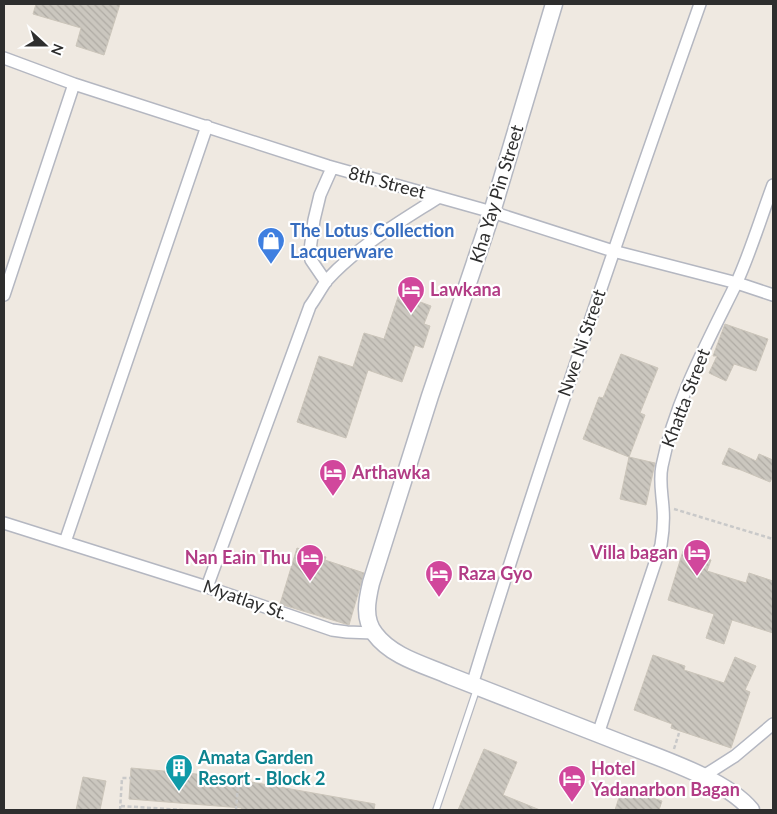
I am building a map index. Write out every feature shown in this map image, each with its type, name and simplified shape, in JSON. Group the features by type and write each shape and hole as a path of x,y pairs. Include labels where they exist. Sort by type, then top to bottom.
{"street":[{"name":"Kha Yay Pin Street","path":"373,633 368,622 367,609 371,583 492,212 554,4"},
{"name":"Nwe Ni Street","path":"474,686 542,461 613,251 700,4"},
{"name":"8th Street","path":"4,58 74,84 332,168 492,212 613,251 736,283 773,295"},
{"path":"4,295 74,84"},
{"path":"65,542 207,126"},
{"path":"326,282 311,260 310,250 320,195 332,168"},
{"name":"Khatta Street","path":"598,734 661,545 663,506 660,486 661,468 672,426 715,323 736,283 773,185"},
{"path":"207,587 310,306 326,282 343,264 383,233 439,197"},
{"name":"Myatlay St.","path":"4,523 207,587 332,630 373,633"},
{"path":"373,633 379,640 403,656 474,686 669,762 702,777 736,795 751,810"},
{"path":"702,777 735,756 773,724"}],"lane":[{"path":"436,810 474,686"}],"path":[{"path":"663,506 773,540"},
{"path":"120,810 122,778 131,778"},
{"path":"229,785 246,786"},
{"path":"236,810 238,786"},
{"path":"121,806 184,810"}],"building":[{"path":"36,4 120,4 104,55 76,46 81,28 33,14"},
{"path":"399,294 431,306 424,324 430,326 423,348 415,345 402,382 368,370 346,438 297,422 319,356 353,367 364,333 384,339"},
{"path":"725,324 768,339 756,371 734,364 726,381 709,373 717,356 713,356"},
{"path":"621,354 658,368 640,413 645,415 629,457 583,439 599,397 603,398"},
{"path":"729,448 756,461 759,454 773,460 773,476 770,482 722,464"},
{"path":"629,457 655,463 646,505 620,499"},
{"path":"297,548 326,557 325,560 364,573 349,625 280,604"},
{"path":"683,551 711,560 707,571 746,583 749,573 773,581 773,633 732,620 724,644 706,638 714,614 668,600"},
{"path":"653,655 685,666 684,670 724,683 735,657 756,666 745,690 750,692 731,748 671,728 672,724 634,710"},
{"path":"484,749 517,762 503,795 540,810 458,810"},
{"path":"131,768 229,777 375,804 374,810 241,810 242,808 129,799"},
{"path":"83,777 106,781 100,810 76,810"},
{"path":"622,788 662,801 659,810 615,810"}],"place":[{"name":"The Lotus Collection Lacquerware","path":"271,265"},
{"name":"Lawkana","path":"411,314"},
{"name":"Arthawka","path":"333,497"},
{"name":"Villa bagan","path":"697,577"},
{"name":"Nan Eain Thu","path":"310,582"},
{"name":"Raza Gyo","path":"439,598"},
{"name":"Amata Garden Resort - Block 2","path":"179,792"},
{"name":"Hotel Yadanarbon Bagan","path":"572,803"}]}
